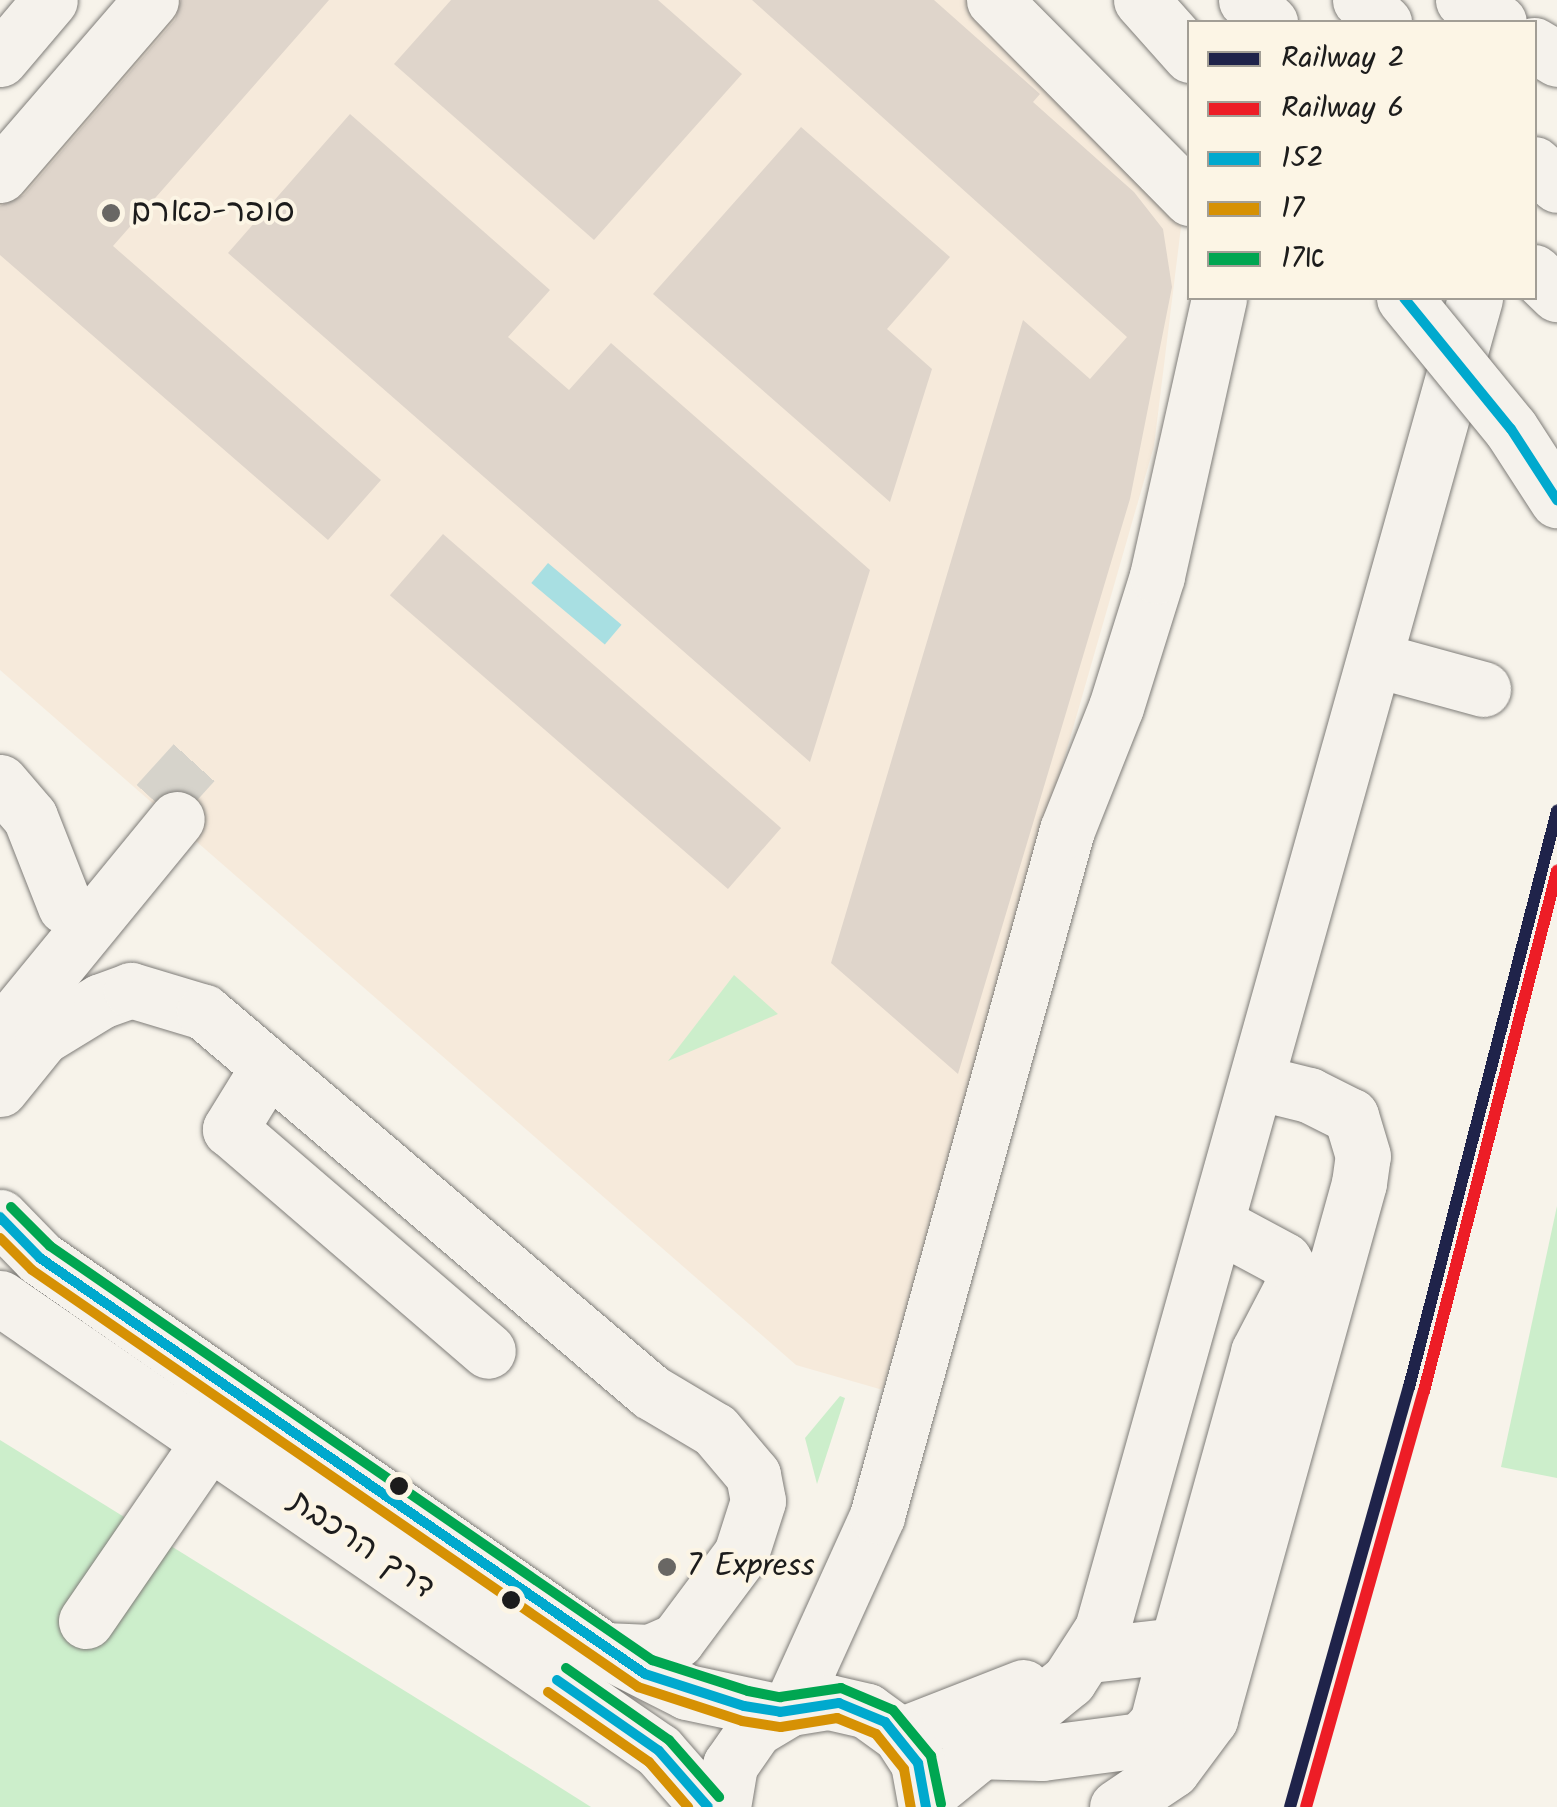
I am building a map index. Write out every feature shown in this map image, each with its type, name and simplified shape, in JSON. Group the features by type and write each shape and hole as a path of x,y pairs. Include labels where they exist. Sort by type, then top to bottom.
{"main road":[{"path":"0,59 50,0"},
{"path":"0,175 151,0"},
{"path":"994,0 1187,195"},
{"path":"1037,0 1187,146"},
{"path":"1141,0 1187,52"},
{"path":"1246,0 1268,20"},
{"path":"1360,0 1382,20"},
{"path":"1463,0 1496,20"},
{"path":"1537,167 1557,187"},
{"path":"1537,275 1557,294"},
{"path":"723,1807 737,1752 785,1710 878,1516 950,1182 1067,830 1116,707 1157,576 1220,300"},
{"path":"1406,300 1511,429 1557,500"},
{"path":"926,1801 974,1752 1037,1707 1090,1655 1110,1601 1260,1083 1475,300"},
{"path":"1377,660 1483,688"},
{"path":"0,782 30,816 64,906"},
{"path":"0,978 64,906 167,811 0,1036"},
{"path":"0,1089 42,1038 131,990 204,1012 651,1392 715,1430 753,1474 754,1526 688,1629 650,1652 604,1650"},
{"path":"268,1067 230,1129 488,1351"},
{"path":"1117,1807 1172,1770 1210,1718 1309,1294 1359,1182 1360,1134 1333,1104 1260,1083"},
{"name":"דרך הרכבת","path":"0,1218 40,1258 604,1650 687,1692 785,1710 848,1705"},
{"path":"1219,1225 1284,1260 1309,1294"},
{"path":"974,1752 1072,1751 1140,1740 1157,1723 1258,1352 1309,1294"},
{"name":"דרך הרכבת","path":"0,1298 660,1751 708,1807"},
{"path":"86,1621 209,1442"},
{"path":"841,1598 840,1675 848,1705 900,1735 918,1764 926,1801"},
{"path":"900,1735 1027,1684 1074,1648 1110,1601"},
{"path":"1090,1655 1177,1645"}],"shaded area":[{"path":"131,0 1017,0 1182,219 1154,446 883,1390 796,1365 0,670 0,155"}],"green space":[{"path":"734,975 778,1014 668,1061"},
{"path":"1557,1206 1557,1478 1501,1467"},
{"path":"840,1396 845,1398 817,1484 805,1438"},
{"path":"0,1440 534,1771 591,1807 0,1807"}],"water":[{"path":"548,563 622,625 605,645 531,583"}],"building":[{"path":"181,0 329,0 113,246 381,480 328,540 0,255 0,206 24,195 175,20"},
{"path":"451,0 658,0 742,74 594,240 394,64"},
{"path":"752,0 934,0 1040,94 1033,102 1134,192 1163,229 1172,287 1130,499 958,1074 831,963 1023,320 1090,379 1127,337"},
{"path":"350,114 550,290 508,337 569,390 611,343 870,570 810,762 228,253"},
{"path":"801,127 950,257 887,329 932,369 890,502 653,294"},
{"path":"443,534 781,828 728,889 390,595"}],"tunnel":[{"path":"157,803 206,749"}],"rail line":[{"name":"2","path":"1290,1807 1409,1387 1557,811"},
{"name":"6","path":"1306,1807 1424,1391 1557,871"}],"transit line":[{"name":"152","path":"1406,300 1511,429 1557,500"},
{"name":"17א","path":"11,1207 50,1246 652,1660 748,1691 780,1697 841,1688 893,1710 931,1756 941,1804"},
{"name":"152","path":"0,1217 40,1258 645,1674 744,1706 780,1712 839,1703 885,1722 918,1763 926,1807"},
{"name":"17","path":"0,1238 32,1270 638,1687 742,1721 781,1727 837,1718 876,1734 904,1769 911,1807"},
{"name":"17א","path":"566,1668 669,1740 719,1797"},
{"name":"152","path":"557,1680 659,1751 708,1807"},
{"name":"17","path":"548,1692 649,1762 688,1807"}],"place":[{"name":"סופר-פארם","path":"111,213"},
{"name":"7 Express","path":"667,1567"}]}
